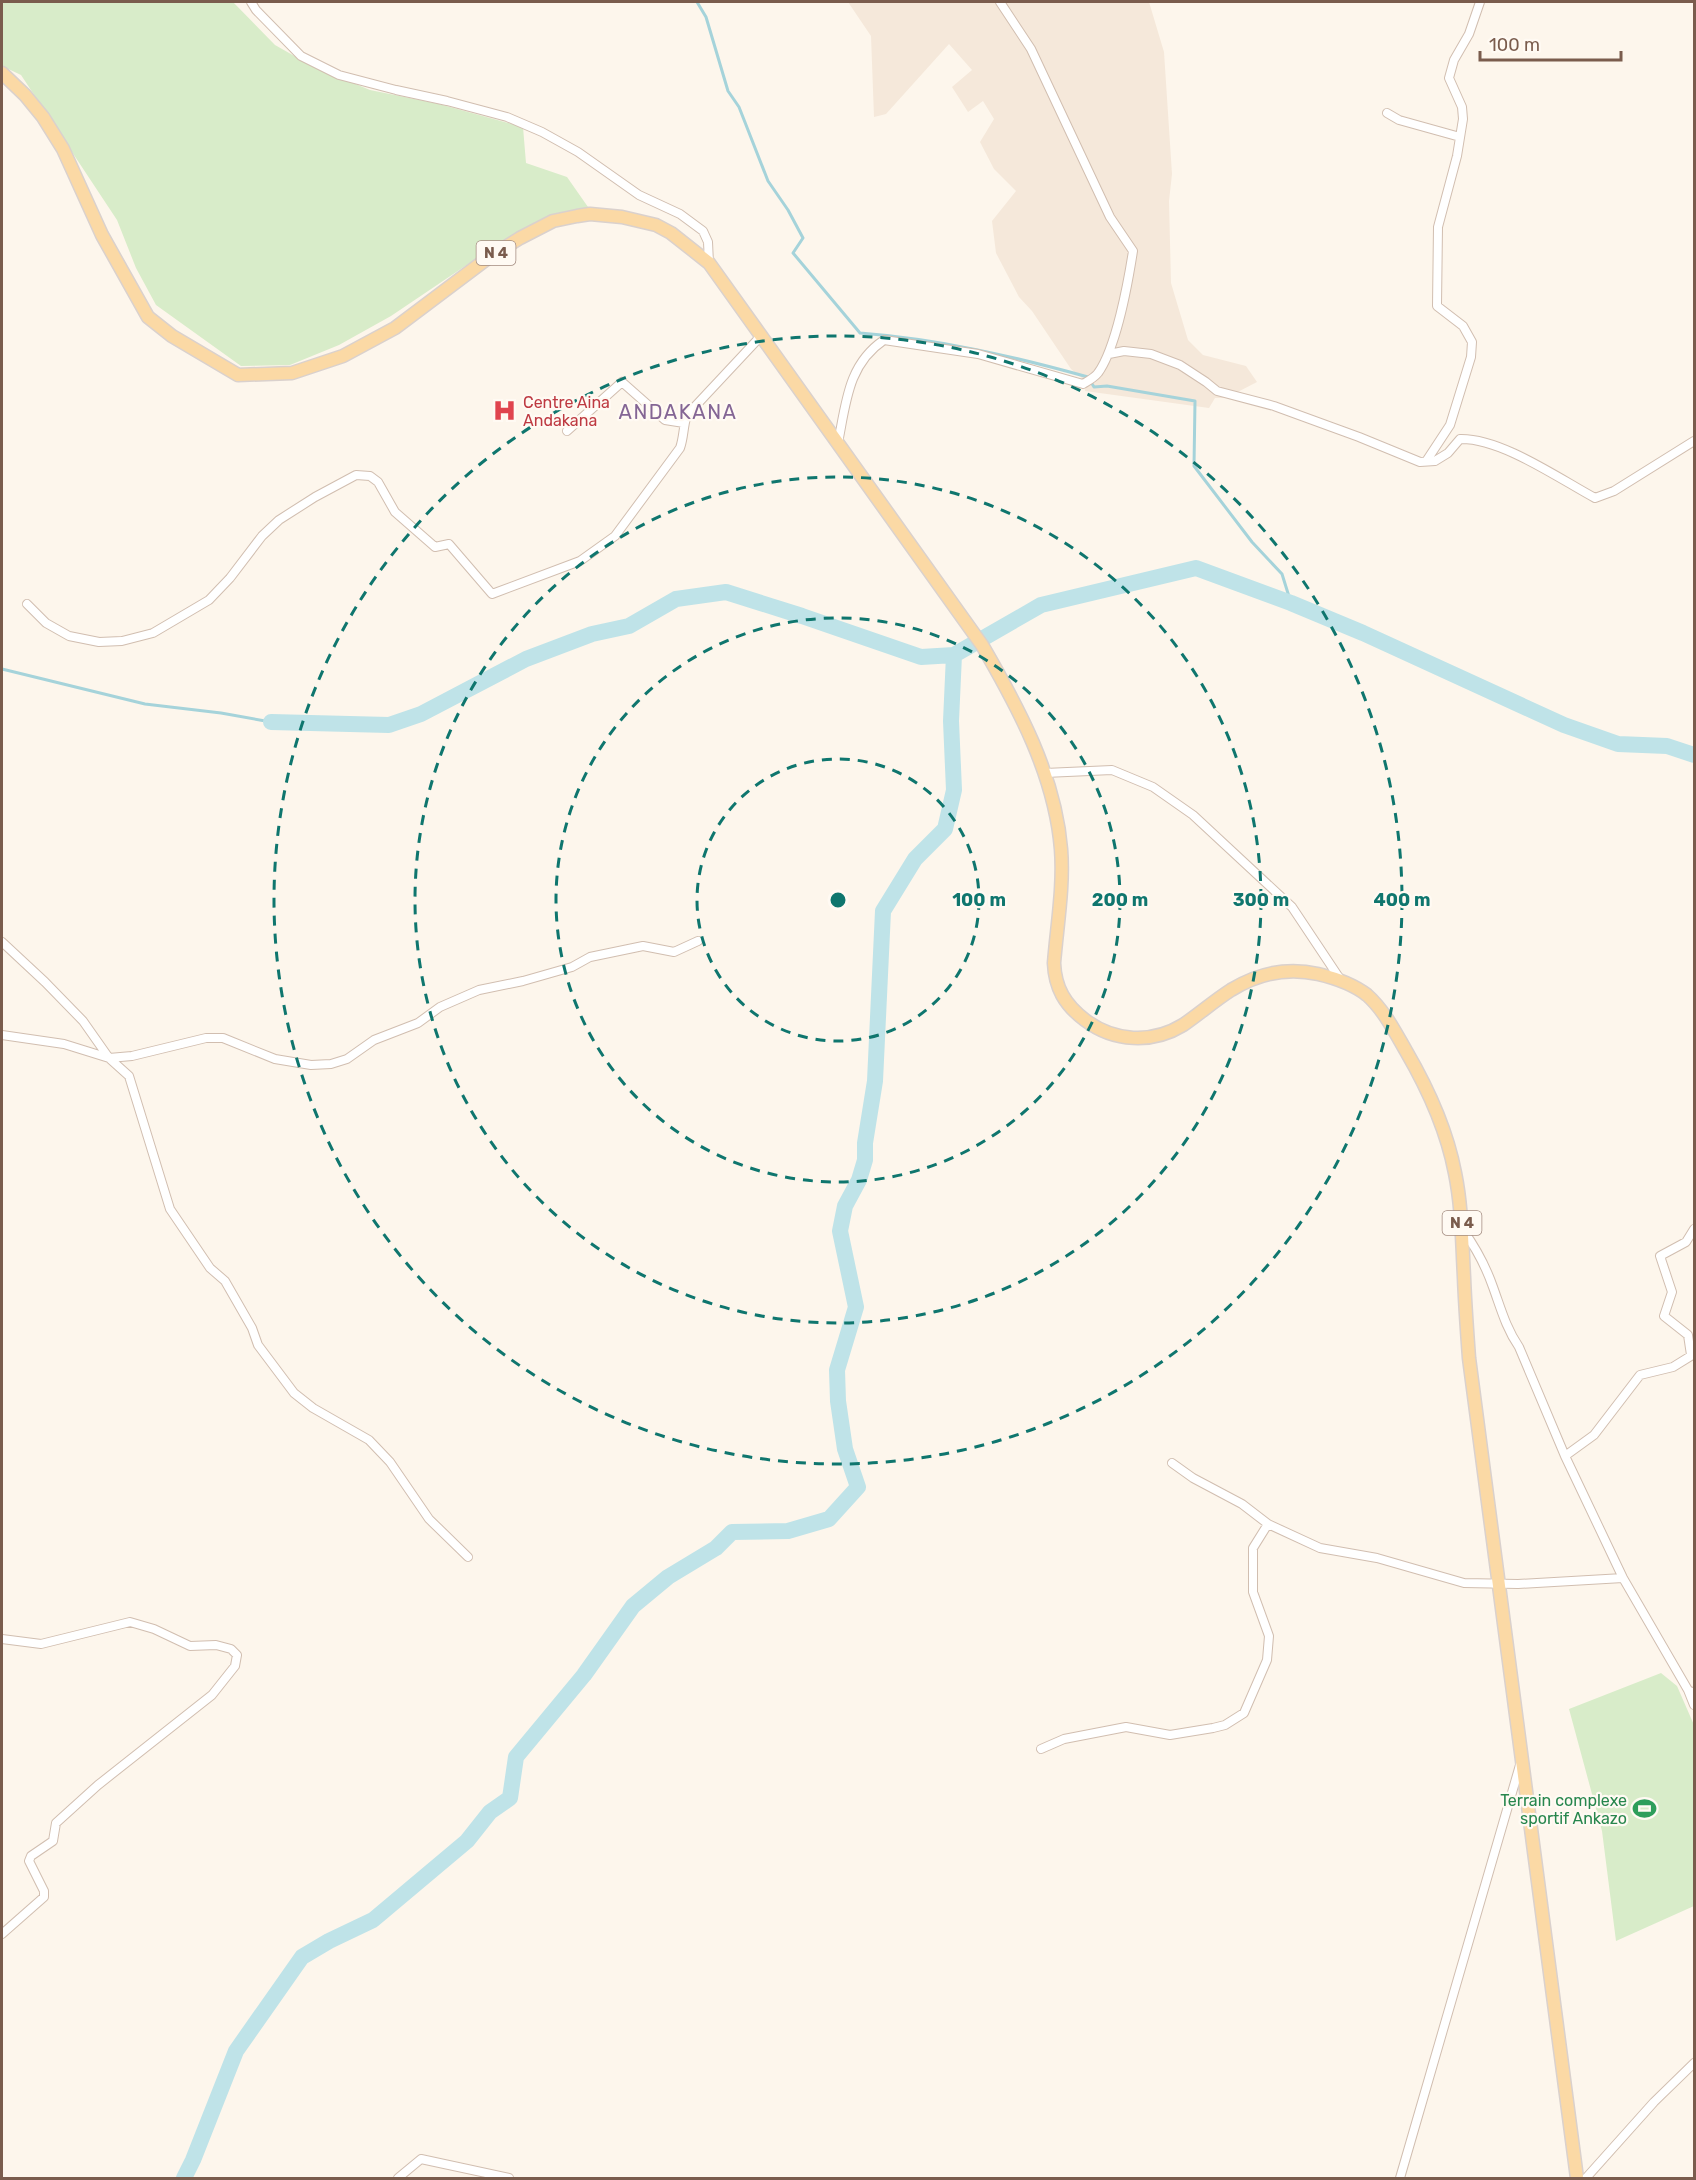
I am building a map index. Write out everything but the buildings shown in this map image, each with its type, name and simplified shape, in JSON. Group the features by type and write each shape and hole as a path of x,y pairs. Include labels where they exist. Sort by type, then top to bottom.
{"main road":[{"name":"N 4","path":"2,73 31,102 63,149 102,235 148,317 172,336 238,375 292,373 343,356 395,328 488,258 519,238 553,221 590,214 622,217 656,225 671,233 709,263 982,645 1018,711 1045,773 1053,802 1061,851 1054,976 1067,1004 1092,1026 1122,1038 1155,1037 1181,1026 1231,990 1258,978 1287,970 1305,971 1341,980 1377,1004 1398,1036 1427,1089 1455,1171 1462,1228 1469,1358 1577,2178"}],"street":[{"path":"251,2 301,56 339,75 447,100 507,117 542,132 578,152 639,195 680,214 703,231 708,242 709,263"},
{"path":"838,442 850,388 860,363 870,350 884,340 978,354 1083,384 1097,375 1109,354 1133,251 1110,217 1031,49 1002,2"},
{"path":"1427,460 1450,425 1471,357 1472,342 1463,326 1437,306 1436,298 1438,227 1463,119 1462,107 1449,78 1454,60 1469,34 1480,2"},
{"path":"1387,113 1399,120 1460,137"},
{"path":"27,604 46,622 69,636 99,642 122,641 153,633 209,600 230,578 262,536 279,520 315,496 356,475 370,476 378,482 396,512 435,547 449,544 492,594 580,561 615,536 680,448 687,415 760,337"},
{"path":"1109,354 1124,351 1151,354 1180,365 1217,392 1274,406 1420,462 1435,461 1448,453 1460,439 1474,439 1507,450 1595,498 1614,491 1695,441"},
{"path":"567,431 621,382 665,420 684,423"},
{"path":"1045,773 1112,770 1153,787 1193,815 1292,907 1341,980"},
{"path":"2,1035 64,1044 109,1058 132,1056 206,1038 223,1038 275,1059 311,1065 331,1064 347,1059 374,1040 418,1023 440,1007 479,990 572,967 590,957 643,946 674,952 698,941"},
{"path":"2,942 82,1021 109,1058 129,1076 170,1209 210,1268 225,1281 252,1328 258,1345 294,1393 313,1408 369,1440 390,1462 429,1519 468,1557"},
{"path":"1462,1228 1478,1251 1493,1286 1501,1314 1519,1347 1565,1456 1623,1578 1691,1691 1695,1705"},
{"path":"1565,1456 1594,1436 1640,1375 1673,1367 1693,1354 1688,1335 1664,1316 1672,1292 1660,1256 1686,1242 1695,1230"},
{"path":"1172,1463 1193,1478 1242,1504 1268,1524 1320,1548 1377,1558 1464,1583 1518,1584 1623,1578"},
{"path":"1041,1749 1064,1739 1126,1727 1170,1735 1214,1728 1225,1725 1244,1713 1267,1659 1269,1636 1253,1592 1252,1548 1268,1524"},
{"path":"2,1639 41,1644 130,1622 154,1629 190,1646 216,1645 231,1649 237,1655 237,1660 235,1666 212,1695 98,1785 56,1823 53,1840 30,1856 29,1861 44,1891 44,1897 2,1934"},
{"path":"1401,2178 1522,1756"},
{"path":"1586,2178 1654,2102 1695,2063"},
{"path":"398,2178 421,2159 509,2178"}],"shaded area":[{"path":"848,2 1149,2 1164,52 1172,174 1169,201 1171,283 1188,340 1203,355 1246,366 1257,382 1226,398 1215,398 1209,408 1085,391 1086,382 1071,369 1032,311 1019,297 996,253 992,221 1016,191 994,169 980,142 994,119 983,101 968,112 952,87 972,70 949,44 886,114 874,117 871,36"}],"green space":[{"path":"2,2 233,2 275,45 312,66 370,90 439,104 523,127 526,163 567,177 588,207 552,218 486,252 391,316 339,345 290,365 241,366 156,305 136,268 117,220 21,75 2,66"},
{"name":"Terrain complexe sportif Ankazo","path":"1661,1673 1677,1686 1694,1725 1694,1906 1616,1941 1602,1831 1569,1709"}],"waterway":[{"path":"697,2 706,17 728,91 739,107 768,181 788,210 803,238 793,253 860,333 918,339 975,349 1088,377 1094,387 1107,386 1195,401 1194,466 1252,542 1282,574 1291,603"},
{"path":"271,722 389,725 421,714 526,659 592,634 629,626 676,599 726,592 921,657 954,655 1041,605 1196,568 1291,603 1363,633 1564,725 1618,744 1667,746 1694,755"},
{"path":"184,2178 236,2051 302,1957 373,1920 467,1841 490,1812 510,1798 516,1757 584,1675 633,1606 668,1577 716,1548 732,1532 788,1531 829,1519 858,1487 845,1449 838,1401 837,1370 856,1307 840,1231 845,1206 859,1180 865,1160 865,1143 875,1081 883,911 915,859 945,829 954,790 951,721 954,655"},
{"path":"2,669 145,704 221,713 271,722"}],"place":[{"name":"Centre Aina Andakana","path":"505,411"},
{"name":"Terrain complexe sportif Ankazo","path":"1645,1809"}],"district":[{"name":"ANDAKANA","path":"678,412"}]}
